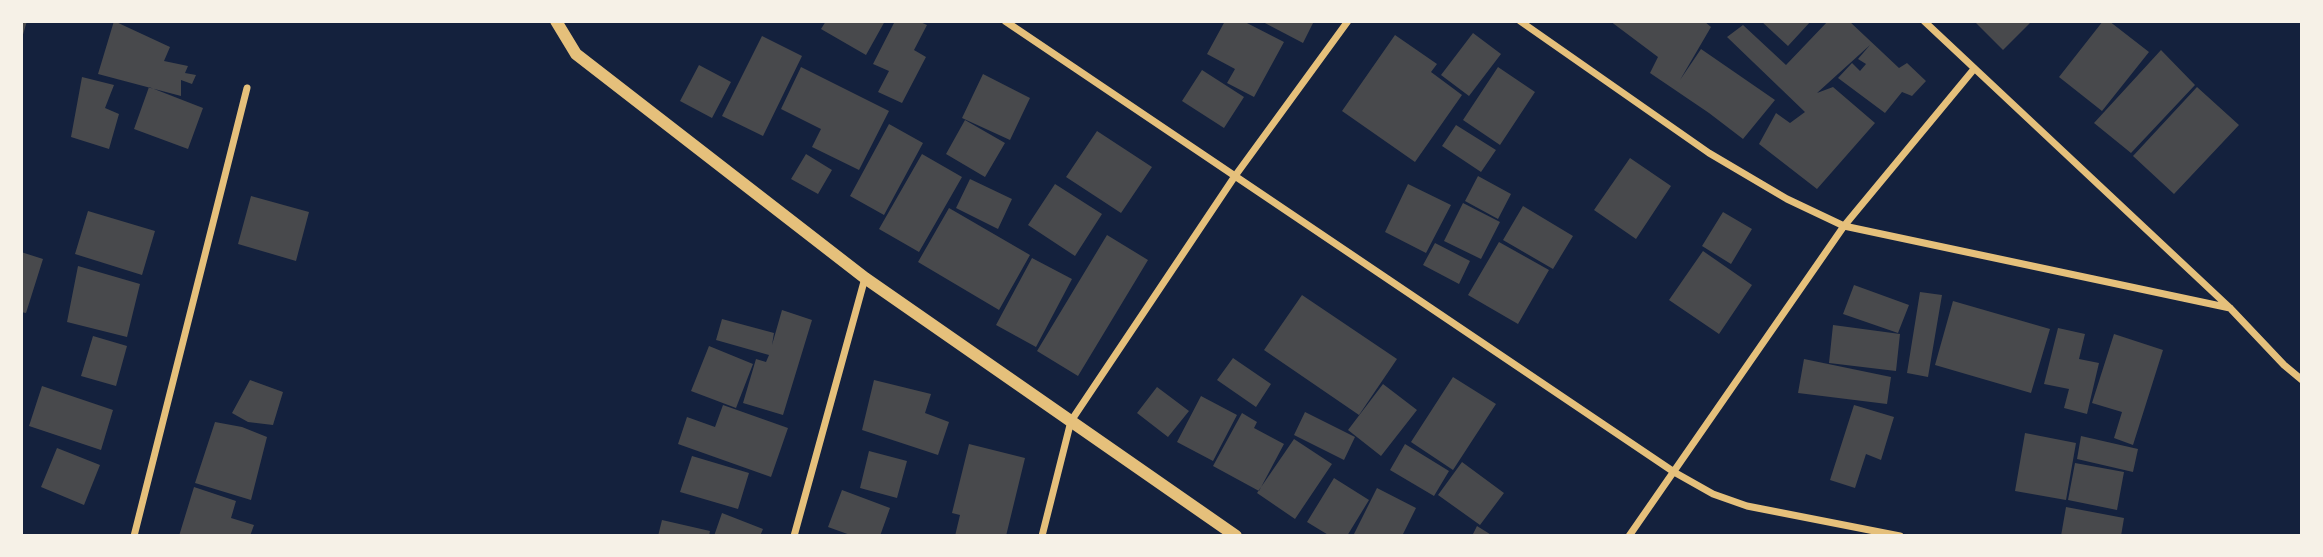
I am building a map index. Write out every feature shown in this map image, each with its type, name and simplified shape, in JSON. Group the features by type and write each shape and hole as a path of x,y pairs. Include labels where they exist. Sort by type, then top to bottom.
{"street":[{"path":"556,21 576,54 865,278 1236,536"},
{"path":"1005,21 1674,472 1713,494 1747,506 1900,536"},
{"path":"1042,536 1071,421 1235,176 1348,21"},
{"path":"1520,21 1709,153 1787,199 1844,226 2230,308"},
{"path":"1924,21 2230,308 2284,365 2302,380"},
{"path":"1629,536 1844,226 1974,69"},
{"path":"134,536 247,88"},
{"path":"794,536 865,278"}],"building":[{"path":"21,21 27,21 22,38 21,38"},
{"path":"114,21 170,47 164,61 188,66 185,73 196,75 192,84 181,80 181,96 98,74"},
{"path":"826,21 885,21 866,55 821,29"},
{"path":"895,21 918,21 927,25 914,50 926,57 902,103 878,92 889,71 873,64"},
{"path":"1225,21 1243,21 1284,42 1254,97 1227,83 1235,69 1207,54"},
{"path":"1261,21 1314,21 1303,43"},
{"path":"1610,21 1704,21 1711,27 1680,80 1701,49 1775,100 1743,139 1650,73 1658,57"},
{"path":"1761,21 1811,21 1788,46"},
{"path":"1828,21 1849,21 1899,68 1907,63 1926,81 1912,96 1902,92 1885,113 1838,78 1852,63 1860,71 1866,64 1858,59 1870,45 1817,93 1833,87 1875,123 1817,189 1759,144 1776,113 1790,123 1805,112 1727,37 1743,25 1786,65"},
{"path":"1974,21 2032,21 2003,50"},
{"path":"2103,21 2109,21 2149,52 2102,111 2059,77"},
{"path":"1473,33 1501,54 1469,96 1441,75"},
{"path":"1395,35 1437,64 1431,72 1462,95 1415,162 1342,111"},
{"path":"762,36 802,56 763,136 722,116"},
{"path":"2161,50 2195,85 2131,153 2094,123"},
{"path":"699,65 731,82 712,118 680,101"},
{"path":"801,67 889,111 859,170 812,147 821,129 781,109"},
{"path":"1498,67 1535,92 1500,145 1463,120"},
{"path":"1202,70 1244,97 1224,128 1182,101"},
{"path":"983,74 1030,98 1010,140 962,118"},
{"path":"82,77 114,85 105,108 119,114 109,149 71,137"},
{"path":"149,87 203,108 188,149 134,129"},
{"path":"2197,87 2239,125 2174,194 2133,156"},
{"path":"965,120 1005,143 985,177 946,154"},
{"path":"889,124 923,143 884,215 850,196"},
{"path":"1456,125 1496,150 1481,172 1442,146"},
{"path":"1097,131 1152,167 1121,213 1066,177"},
{"path":"806,154 832,170 818,194 791,179"},
{"path":"922,154 962,177 919,252 879,229"},
{"path":"1630,158 1671,186 1636,239 1594,210"},
{"path":"1478,176 1511,194 1498,219 1465,201"},
{"path":"970,179 1012,199 998,229 956,208"},
{"path":"1055,184 1102,214 1075,256 1028,225"},
{"path":"1408,184 1451,205 1426,253 1385,232"},
{"path":"251,196 309,212 296,261 238,244"},
{"path":"1463,203 1500,222 1481,259 1444,241"},
{"path":"1523,206 1573,236 1553,269 1503,240"},
{"path":"949,208 1030,255 999,310 918,262"},
{"path":"88,211 155,231 142,275 75,254"},
{"path":"1723,212 1752,229 1731,264 1702,246"},
{"path":"1107,235 1148,260 1078,376 1037,351"},
{"path":"1499,242 1549,270 1518,324 1468,295"},
{"path":"1435,243 1470,261 1459,284 1423,265"},
{"path":"1703,251 1752,285 1719,334 1669,300"},
{"path":"21,252 43,259 26,313 21,312"},
{"path":"1032,258 1072,279 1036,347 996,325"},
{"path":"78,266 140,284 127,337 67,322"},
{"path":"1854,285 1909,305 1898,333 1843,314"},
{"path":"1920,292 1942,295 1928,377 1907,373"},
{"path":"1302,295 1397,359 1359,415 1264,350"},
{"path":"1953,301 2050,329 2031,393 1935,365"},
{"path":"782,310 812,320 783,415 743,403 756,359 766,362 769,355 716,340 722,319 774,333 772,345"},
{"path":"1833,325 1900,334 1896,371 1829,363"},
{"path":"2058,328 2085,334 2079,359 2099,363 2087,414 2064,408 2069,389 2044,384"},
{"path":"2114,334 2163,350 2133,445 2114,438 2122,412 2092,403"},
{"path":"93,336 127,346 116,386 81,376"},
{"path":"709,346 753,364 736,408 691,391"},
{"path":"1233,358 1271,384 1256,407 1217,380"},
{"path":"1804,359 1891,377 1887,404 1798,393"},
{"path":"1453,377 1496,404 1453,470 1411,442"},
{"path":"250,380 283,392 273,425 248,422 232,413"},
{"path":"874,380 931,394 925,413 949,422 938,455 862,430"},
{"path":"1383,384 1417,410 1381,456 1348,430"},
{"path":"42,386 113,410 101,450 29,426"},
{"path":"1157,387 1189,411 1168,437 1137,413"},
{"path":"1201,396 1237,415 1213,461 1177,442"},
{"path":"723,405 788,428 771,477 678,444 687,417 715,427"},
{"path":"1854,405 1894,417 1881,460 1866,454 1855,488 1830,480"},
{"path":"1305,412 1355,437 1344,460 1294,435"},
{"path":"1242,413 1257,422 1254,428 1284,444 1259,491 1213,466"},
{"path":"215,422 242,427 267,437 251,500 195,483"},
{"path":"2025,433 2076,443 2066,500 2015,491"},
{"path":"2081,436 2138,449 2133,472 2077,459"},
{"path":"1294,439 1332,464 1295,519 1257,493"},
{"path":"969,444 1025,458 1006,536 955,536 960,515 952,513"},
{"path":"1405,444 1449,471 1434,496 1390,470"},
{"path":"57,448 100,465 84,505 41,487"},
{"path":"869,451 907,461 897,498 860,488"},
{"path":"692,456 749,473 738,509 680,492"},
{"path":"1462,462 1504,493 1480,525 1438,495"},
{"path":"2075,463 2124,472 2117,510 2068,500"},
{"path":"1334,478 1369,500 1347,536 1330,536 1307,522"},
{"path":"194,487 236,501 231,518 254,525 250,536 179,536"},
{"path":"1377,488 1416,508 1402,536 1353,536"},
{"path":"842,490 890,508 880,536 853,536 828,527"},
{"path":"2066,507 2124,518 2121,536 2061,536"},
{"path":"722,513 763,529 760,536 714,536"},
{"path":"662,520 710,531 709,536 658,536"},
{"path":"1477,526 1493,536 1472,536"}]}
